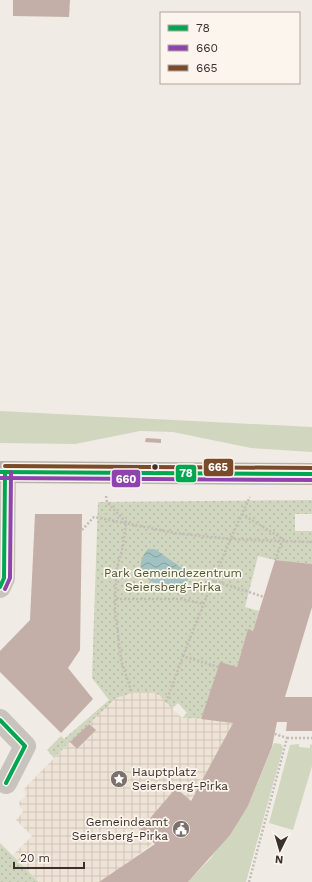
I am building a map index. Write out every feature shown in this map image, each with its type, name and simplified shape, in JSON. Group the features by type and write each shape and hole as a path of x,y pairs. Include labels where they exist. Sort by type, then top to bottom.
{"main road":[{"path":"3,472 312,474"}],"street":[{"path":"0,587 4,578 3,472"},
{"path":"0,720 25,746 6,783"}],"path":[{"path":"166,702 204,604 215,581 229,539 252,493"},
{"path":"106,496 107,502 126,522"},
{"path":"242,514 287,541"},
{"path":"82,530 94,517 126,522 175,533 229,539 312,542"},
{"path":"126,522 123,546 116,571 115,610 118,647 132,693"},
{"path":"275,560 282,541"},
{"path":"215,581 264,597"},
{"path":"116,600 182,599 204,604"},
{"path":"183,656 218,666"},
{"path":"275,734 287,738 312,738"},
{"path":"249,882 287,738"}],"green space":[{"path":"0,411 312,427 312,452 251,448 173,432 140,431 75,444 0,443"},
{"name":"Park Gemeindezentrum Seiersberg-Pirka","path":"312,500 312,514 295,514 295,531 312,531 312,564 275,560 258,556 245,607 259,611 253,631 248,630 237,667 220,663 201,719 182,718 187,713 178,703 172,709 159,695 116,698 54,758 47,750 61,736 64,739 109,700 92,678 98,502"},
{"path":"274,743 281,744 283,748 246,882 188,882 210,859 248,806"},
{"path":"299,744 299,747 310,748 310,744 312,745 312,766 293,830 269,823 290,745"},
{"path":"0,843 39,882 0,882"}],"shaded area":[{"name":"Hauptplatz Seiersberg-Pirka","path":"153,692 159,695 182,718 227,719 233,723 198,790 189,802 140,831 152,844 102,882 39,882 13,855 32,836 16,820 23,812 19,803 26,796 24,789 70,742 77,749 96,730 89,724 116,698 132,693"}],"water":[{"path":"148,549 155,549 186,571 188,580 182,589 164,587 155,584 148,579 143,573 141,566 142,558"}],"building":[{"path":"13,0 70,0 69,17 13,16"},
{"path":"146,438 161,439 161,443 145,442"},
{"path":"35,514 82,514 80,650 68,668 93,699 61,733 0,672 0,651 30,620"},
{"path":"275,560 312,564 312,607 285,697 312,697 312,731 286,731 287,722 277,722 272,747 248,806 230,835 188,882 99,882 155,844 139,831 176,788 191,801 233,723 201,719 220,662 237,667 248,629 253,631"},
{"path":"89,724 96,730 77,749 70,742"}],"transit line":[{"name":"665","path":"5,466 312,468"},
{"name":"78","path":"0,472 312,474"},
{"name":"78","path":"0,587 4,578 5,472"},
{"name":"660","path":"5,589 10,578 11,472"},
{"name":"660","path":"0,478 312,480"},
{"name":"78","path":"0,720 25,746 6,783"}],"place":[{"name":"Hauptplatz Seiersberg-Pirka","path":"119,779"},
{"name":"Gemeindeamt Seiersberg-Pirka","path":"181,829"}]}
